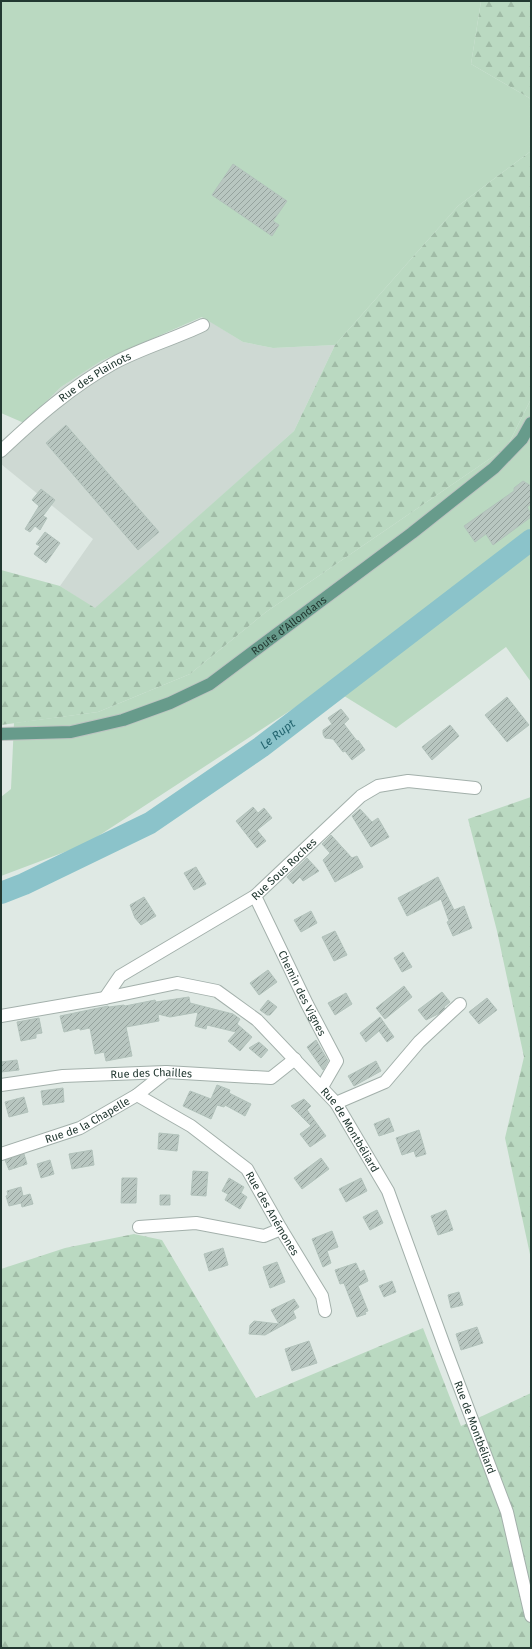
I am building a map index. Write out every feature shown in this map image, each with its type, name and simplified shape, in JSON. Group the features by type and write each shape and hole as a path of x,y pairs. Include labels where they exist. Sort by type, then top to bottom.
{"main road":[{"name":"Route d’Allondans","path":"1,734 71,732 123,720 170,703 210,684 412,533 494,468 522,439 531,423"}],"street":[{"name":"Rue des Plainots","path":"1,451 62,396 114,363 183,335 203,325"},
{"name":"Rue Sous Roches","path":"105,998 120,976 255,896 361,796 378,786 408,781 475,788"},
{"name":"Chemin des Vignes","path":"255,896 307,1004 337,1061 322,1087"},
{"name":"Rue de Montbéliard","path":"1,1016 105,998 176,983 217,991 257,1020 322,1087 336,1103 388,1191 444,1348 507,1512 531,1616"},
{"path":"336,1103 385,1082 418,1042 460,1004"},
{"name":"Rue des Chailles","path":"1,1085 63,1076 166,1072 271,1078 295,1059"},
{"name":"Rue de la Chapelle","path":"1,1154 80,1128 137,1095 166,1072"},
{"name":"Rue des Anémones","path":"137,1095 191,1126 247,1169 280,1229 322,1296 325,1312"},
{"path":"139,1227 196,1223 264,1236 280,1229"}],"shaded area":[{"path":"203,317 243,342 273,348 335,345 294,431 95,609 60,586 93,539 1,464 1,445 61,387 101,361"}],"green space":[{"path":"1,1 481,1 471,64 531,99 531,151 458,206 335,345 273,348 243,342 202,317 101,361 61,387 24,423 1,413"},
{"path":"481,1 531,1 531,99 471,64"},
{"path":"531,151 531,399 507,447 266,612 190,674 98,712 1,725 1,570 60,586 95,608 294,431 335,345 458,206"},
{"path":"531,399 531,682 506,647 396,728 328,686 86,844 1,876 1,797 11,789 14,723 98,712 190,674 266,612 507,447"},
{"path":"531,797 531,1259 505,1138 524,1057 497,931 468,819"},
{"path":"134,1234 162,1240 256,1398 423,1328 461,1426 531,1393 531,1648 1,1648 1,1269 65,1248"}],"building":[{"path":"233,164 287,201 273,221 279,225 272,236 212,195"},
{"path":"66,425 159,532 138,550 46,443"},
{"path":"523,481 531,486 531,504 527,507 531,517 493,545 486,534 475,542 464,526 514,491 514,488"},
{"path":"41,489 55,500 43,516 47,518 40,530 35,526 30,532 25,529 39,506 32,500"},
{"path":"45,532 60,543 46,563 34,554 40,546 36,544"},
{"path":"507,697 529,725 507,742 485,715"},
{"path":"341,709 349,719 344,724 365,750 352,760 345,751 343,752 333,739 325,738 323,734 323,730 332,724 328,718"},
{"path":"450,725 459,736 432,760 422,747"},
{"path":"253,807 258,813 264,808 272,818 257,830 266,841 257,848 236,821"},
{"path":"360,809 372,822 378,818 389,837 371,847 352,816"},
{"path":"331,835 352,858 357,856 363,867 335,882 323,860 330,853 322,844"},
{"path":"307,858 319,871 303,881 300,877 293,884 287,877"},
{"path":"196,867 206,884 194,890 184,873"},
{"path":"438,877 454,910 464,906 472,928 453,936 447,922 449,921 441,899 407,916 398,898"},
{"path":"144,897 156,916 141,925 135,918 130,905"},
{"path":"311,911 317,923 301,932 294,920"},
{"path":"335,931 347,955 334,961 322,937"},
{"path":"403,952 412,967 402,972 394,958"},
{"path":"268,970 277,982 259,995 250,983"},
{"path":"404,986 412,997 385,1019 376,1008"},
{"path":"442,992 450,1002 440,1013 426,1020 418,1010"},
{"path":"346,993 352,1004 335,1015 328,1003"},
{"path":"189,997 190,1003 233,1014 240,1019 237,1024 252,1037 240,1051 228,1041 236,1032 207,1025 206,1029 195,1026 198,1012 170,1017 158,1014 159,1021 126,1027 132,1056 106,1061 104,1052 95,1054 90,1028 80,1030 80,1028 64,1032 60,1016 108,1006 125,1006 155,1000 156,1002"},
{"path":"487,998 497,1010 479,1024 469,1012"},
{"path":"268,1000 277,1007 270,1015 267,1015 260,1010"},
{"path":"380,1017 394,1037 387,1042 379,1031 366,1042 360,1033"},
{"path":"39,1018 42,1033 36,1034 36,1038 21,1041 17,1022"},
{"path":"316,1040 328,1061 323,1070 307,1047"},
{"path":"259,1042 268,1050 261,1058 249,1048"},
{"path":"17,1060 19,1070 1,1072 1,1062"},
{"path":"376,1061 381,1071 354,1086 348,1076"},
{"path":"217,1085 230,1090 229,1093 251,1104 245,1116 225,1105 224,1107 217,1105 211,1119 183,1106 190,1091 211,1099"},
{"path":"63,1088 64,1102 43,1105 41,1091"},
{"path":"24,1097 28,1112 9,1117 5,1102"},
{"path":"304,1099 311,1106 307,1110 326,1136 310,1147 300,1134 311,1126 291,1106"},
{"path":"389,1118 394,1131 379,1136 374,1124"},
{"path":"419,1130 426,1154 416,1157 414,1151 402,1155 396,1138"},
{"path":"159,1133 179,1135 177,1151 158,1149"},
{"path":"92,1150 94,1165 72,1169 69,1154"},
{"path":"24,1154 27,1164 9,1170 5,1160"},
{"path":"321,1158 329,1169 302,1189 294,1178"},
{"path":"50,1160 54,1174 41,1178 37,1164"},
{"path":"193,1171 208,1172 206,1196 191,1195"},
{"path":"122,1178 137,1178 136,1203 121,1203"},
{"path":"229,1178 244,1187 241,1193 247,1197 240,1209 225,1200 228,1194 222,1191"},
{"path":"361,1178 367,1191 346,1202 339,1189"},
{"path":"21,1187 23,1196 30,1194 33,1204 22,1207 21,1203 9,1206 6,1196 8,1195 7,1191"},
{"path":"160,1195 170,1195 170,1205 160,1205"},
{"path":"377,1210 383,1223 370,1230 363,1217"},
{"path":"446,1210 453,1230 438,1235 431,1216"},
{"path":"332,1231 338,1247 327,1251 331,1263 323,1267 312,1239"},
{"path":"223,1248 228,1265 209,1271 204,1254"},
{"path":"277,1262 285,1282 270,1288 263,1267"},
{"path":"356,1263 360,1272 364,1270 368,1281 358,1286 368,1311 365,1312 366,1314 357,1317 344,1283 340,1284 335,1270"},
{"path":"392,1281 396,1292 384,1297 379,1286"},
{"path":"459,1292 463,1305 451,1308 448,1295"},
{"path":"294,1299 299,1307 293,1311 296,1318 265,1335 249,1334 250,1325 254,1321 279,1324 271,1310"},
{"path":"477,1327 483,1343 461,1350 456,1334"},
{"path":"309,1341 317,1363 292,1371 285,1349"}],"waterway":[{"name":"Le Rupt","path":"1,893 24,884 150,823 261,747 531,540"}]}
